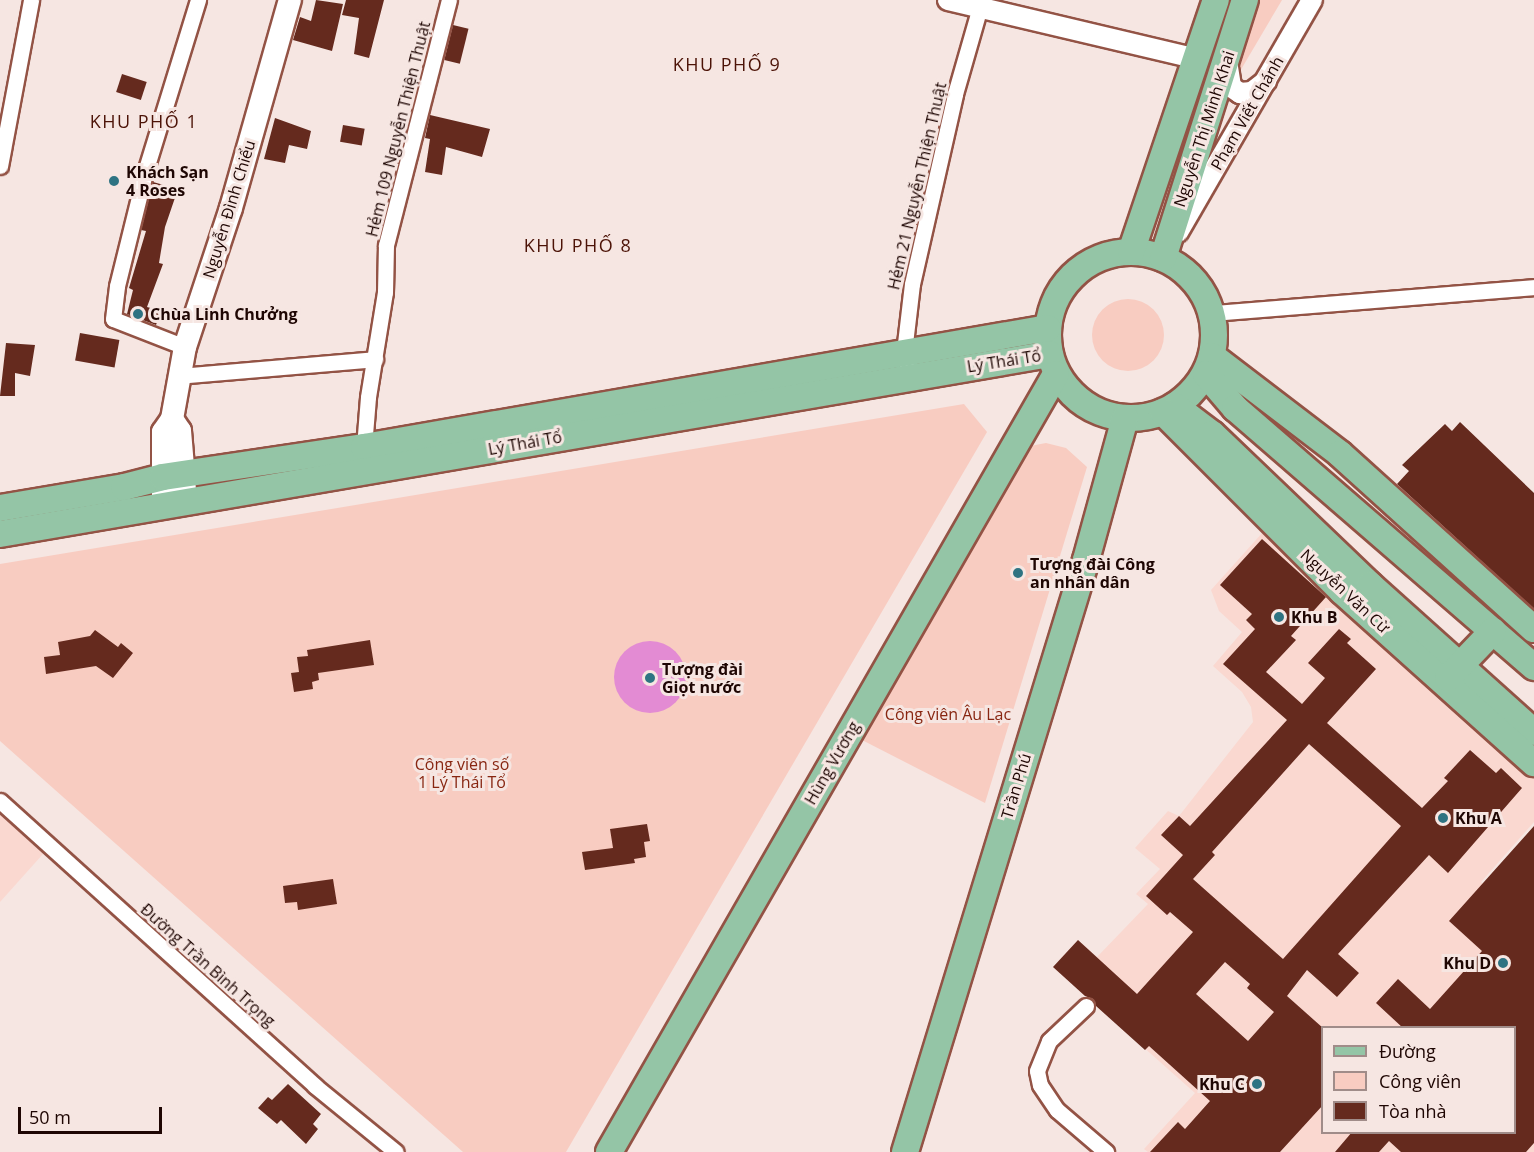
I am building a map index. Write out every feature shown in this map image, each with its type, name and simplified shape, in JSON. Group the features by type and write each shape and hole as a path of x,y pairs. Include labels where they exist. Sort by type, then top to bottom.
{"main road":[{"name":"Nguyễn Đình Chiểu","path":"175,504 173,476 180,430 172,419 178,376 185,347 231,208 290,0"},
{"name":"Nguyễn Thị Minh Khai","path":"1131,252 1216,0"},
{"name":"Nguyễn Thị Minh Khai","path":"1163,258 1245,0"},
{"path":"1131,252 1163,258 1193,278 1205,294 1215,328 1209,365 1195,389 1169,409 1151,416 1125,418 1094,410 1081,402 1053,364 1048,328 1058,295 1069,280 1097,259 1131,252"},
{"name":"Lý Thái Tổ","path":"0,534 175,504 907,364 1048,328"},
{"name":"Lý Thái Tổ","path":"0,508 124,487 173,476 907,364 1053,364"},
{"name":"Hùng Vương","path":"609,1152 1053,364"},
{"path":"1209,365 1340,454 1534,629"},
{"path":"1209,365 1235,408 1534,667"},
{"name":"Nguyễn Văn Cừ","path":"1169,409 1342,591 1534,732"},
{"name":"Trần Phú","path":"905,1152 1086,560 1125,418"},
{"path":"1454,597 1474,575"},
{"path":"1452,674 1493,631"},
{"name":"Nguyễn Văn Cừ","path":"1452,674 1534,763"}],"street":[{"path":"0,166 31,0"},
{"path":"185,347 114,319 117,286 146,170 198,0"},
{"name":"Hẻm 109 Nguyễn Thiện Thuật","path":"364,447 368,397 385,292 386,244 449,0"},
{"path":"948,0 982,4 1197,59"},
{"name":"Phạm Viết Chánh","path":"1163,258 1312,0"},
{"name":"Hẻm 21 Nguyễn Thiện Thuật","path":"907,364 912,284 955,93 982,4"},
{"path":"1227,59 1231,87 1240,93 1252,92 1266,81"},
{"path":"1212,314 1534,287"},
{"path":"178,376 375,359"},
{"name":"Đường Trần Bình Trọng","path":"0,801 315,1086 396,1152"},
{"path":"1086,1006 1049,1041 1037,1071 1040,1085 1057,1110 1106,1152"}],"shaded area":[{"path":"1263,532 1435,690 1534,776 1534,822 1481,882 1534,930 1534,1152 1148,1152 1144,1149 1195,1093 1053,967 1078,940 1097,957 1148,904 1136,894 1160,869 1135,848 1168,811 1179,816 1253,722 1251,707 1242,692 1213,666 1242,632 1219,611 1211,590"},
{"path":"657,641 676,651 684,663 686,677 684,691 676,703 664,711 643,713 624,703 616,691 614,670 624,651 636,643"},
{"path":"0,814 43,854 0,902"}],"green space":[{"path":"1257,0 1282,0 1236,78"},
{"path":"1128,299 1148,305 1158,315 1164,335 1158,355 1148,365 1128,371 1108,365 1098,355 1092,335 1098,315 1108,305"},
{"name":"Công viên số 1 Lý Thái Tổ","path":"964,404 987,432 566,1152 463,1152 0,741 0,564"},
{"name":"Công viên Âu Lạc","path":"1046,443 1066,448 1087,467 985,803 862,740 1025,447"}],"building":[{"path":"316,0 343,4 332,51 293,40 300,17 311,21"},
{"path":"346,0 384,0 369,58 354,54 359,18 342,15"},
{"path":"453,25 469,29 460,64 444,60"},
{"path":"122,74 147,82 141,100 116,92"},
{"path":"430,115 490,129 482,157 446,147 442,175 425,172 430,139 425,138"},
{"path":"275,118 311,131 307,149 289,145 285,163 264,159"},
{"path":"343,125 365,129 362,146 340,142"},
{"path":"153,182 178,189 165,227 159,263 163,264 147,307 161,311 156,325 127,314 133,290 129,288 146,231 141,230"},
{"path":"80,333 119,340 115,368 75,361"},
{"path":"6,343 35,345 30,376 15,373 15,396 0,396"},
{"path":"1460,422 1534,493 1534,609 1397,484 1409,471 1402,465 1445,424 1452,431"},
{"path":"1262,539 1326,597 1291,636 1296,640 1266,672 1302,704 1325,678 1308,663 1339,629 1351,639 1347,643 1376,669 1327,723 1422,808 1448,781 1444,778 1470,750 1496,773 1501,768 1522,788 1448,873 1429,855 1338,954 1359,973 1337,997 1307,970 1287,996 1321,1026 1321,1107 1280,1152 1150,1152 1178,1122 1185,1129 1210,1101 1149,1046 1145,1050 1096,1006 1093,999 1085,996 1053,967 1078,940 1137,994 1193,932 1170,912 1167,915 1146,896 1183,855 1161,835 1179,816 1190,826 1287,720 1223,664 1255,629 1246,620 1252,614 1220,585","holes":["1309,744 1401,826 1283,959 1193,879 1215,855 1212,852","1225,962 1250,984 1247,988 1274,1012 1248,1041 1196,994"]},
{"path":"95,630 118,647 121,643 133,653 113,678 96,666 46,674 44,657 60,655 58,642 90,636"},
{"path":"370,640 374,665 318,673 319,680 312,682 313,689 294,692 291,673 299,672 297,657 308,656 307,650"},
{"path":"647,824 650,841 644,842 646,857 634,859 635,863 585,870 582,852 613,848 610,829"},
{"path":"1534,826 1534,1143 1526,1152 1401,1152 1389,1141 1379,1152 1335,1152 1350,1134 1516,1134 1516,1026 1401,1026 1376,1003 1398,979 1430,1009 1482,951 1449,921"},
{"path":"333,879 337,904 298,910 297,902 285,903 283,886"},
{"path":"288,1084 321,1114 313,1124 318,1129 306,1144 281,1120 277,1124 258,1108 268,1097 272,1100"}],"place":[{"name":"Khách Sạn 4 Roses","path":"114,181"},
{"name":"Chùa Linh Chưởng","path":"138,314"},
{"name":"Tượng đài Công an nhân dân","path":"1018,573"},
{"name":"Khu B","path":"1279,617"},
{"name":"Tượng đài Giọt nước","path":"650,678"},
{"name":"Khu A","path":"1443,818"},
{"name":"Khu D","path":"1503,963"},
{"name":"Khu C","path":"1257,1084"}],"district":[{"name":"KHU PHỐ 9","path":"727,64"},
{"name":"KHU PHỐ 1","path":"144,121"},
{"name":"KHU PHỐ 8","path":"578,245"}]}
